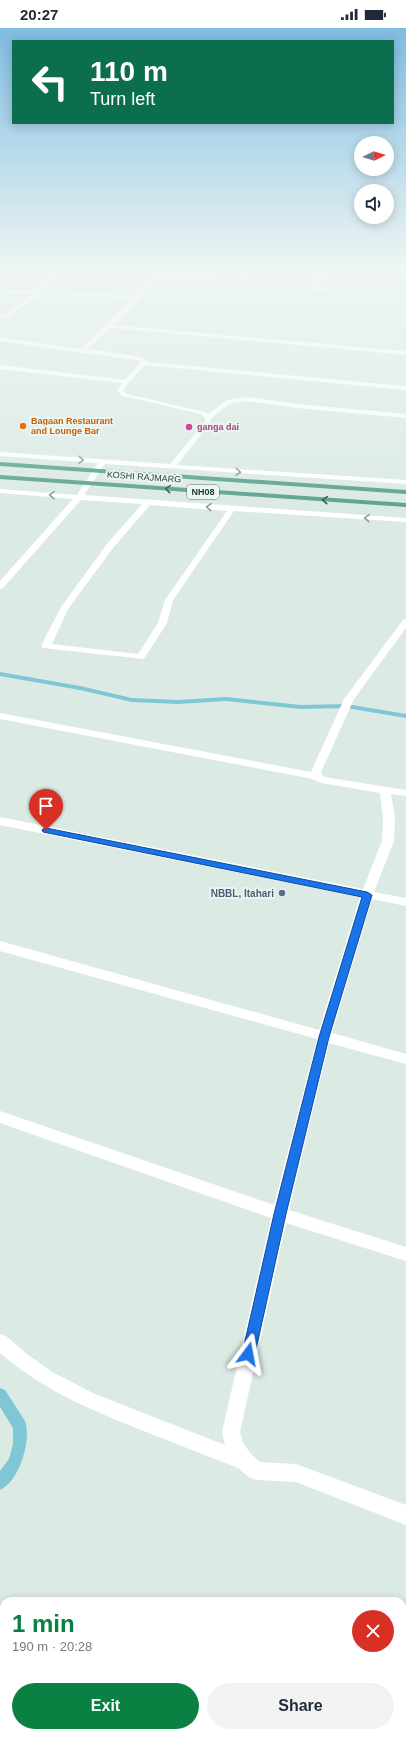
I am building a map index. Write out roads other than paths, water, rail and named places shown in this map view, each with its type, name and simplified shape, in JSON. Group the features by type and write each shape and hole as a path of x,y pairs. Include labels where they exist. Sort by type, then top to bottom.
{"main road":[{"name":"KOSHI RAJMARG","path":"0,464 406,492"},
{"name":"KOSHI RAJMARG","path":"0,477 406,505"}],"street":[{"path":"65,349 139,358 144,360 120,391 125,395 203,412 208,417"},
{"path":"359,349 406,353"},
{"path":"142,363 406,388"},
{"path":"0,367 126,382"},
{"path":"172,466 208,422 208,417 229,401 247,399 298,406 406,416"},
{"path":"0,454 406,482"},
{"path":"0,586 79,497 98,471 103,461"},
{"path":"0,491 232,509 406,520"},
{"path":"148,502 110,546 64,609 46,646 141,657 155,639 168,612 170,600 232,509"},
{"path":"317,776 316,772 349,699 406,622"},
{"path":"0,716 317,776 321,780 406,794"},
{"path":"385,790 389,817 388,841 367,895 324,1037 280,1214 231,1432 234,1447 244,1460 257,1471 296,1473 406,1515"},
{"path":"0,821 406,902"},
{"path":"0,946 406,1060"},
{"path":"0,1117 280,1214 406,1254"},
{"path":"0,1342 22,1361 48,1379 90,1401 244,1460"}],"waterway":[{"path":"0,674 80,688 132,700 178,702 226,699 301,707 346,706 406,716"},
{"path":"0,1395 20,1426 20,1444 15,1462 0,1483"}],"place":[{"name":"Bagaan Restaurant and Lounge Bar","path":"23,426"},
{"name":"ganga dai","path":"189,427"},
{"name":"NBBL, Itahari","path":"282,893"}]}
